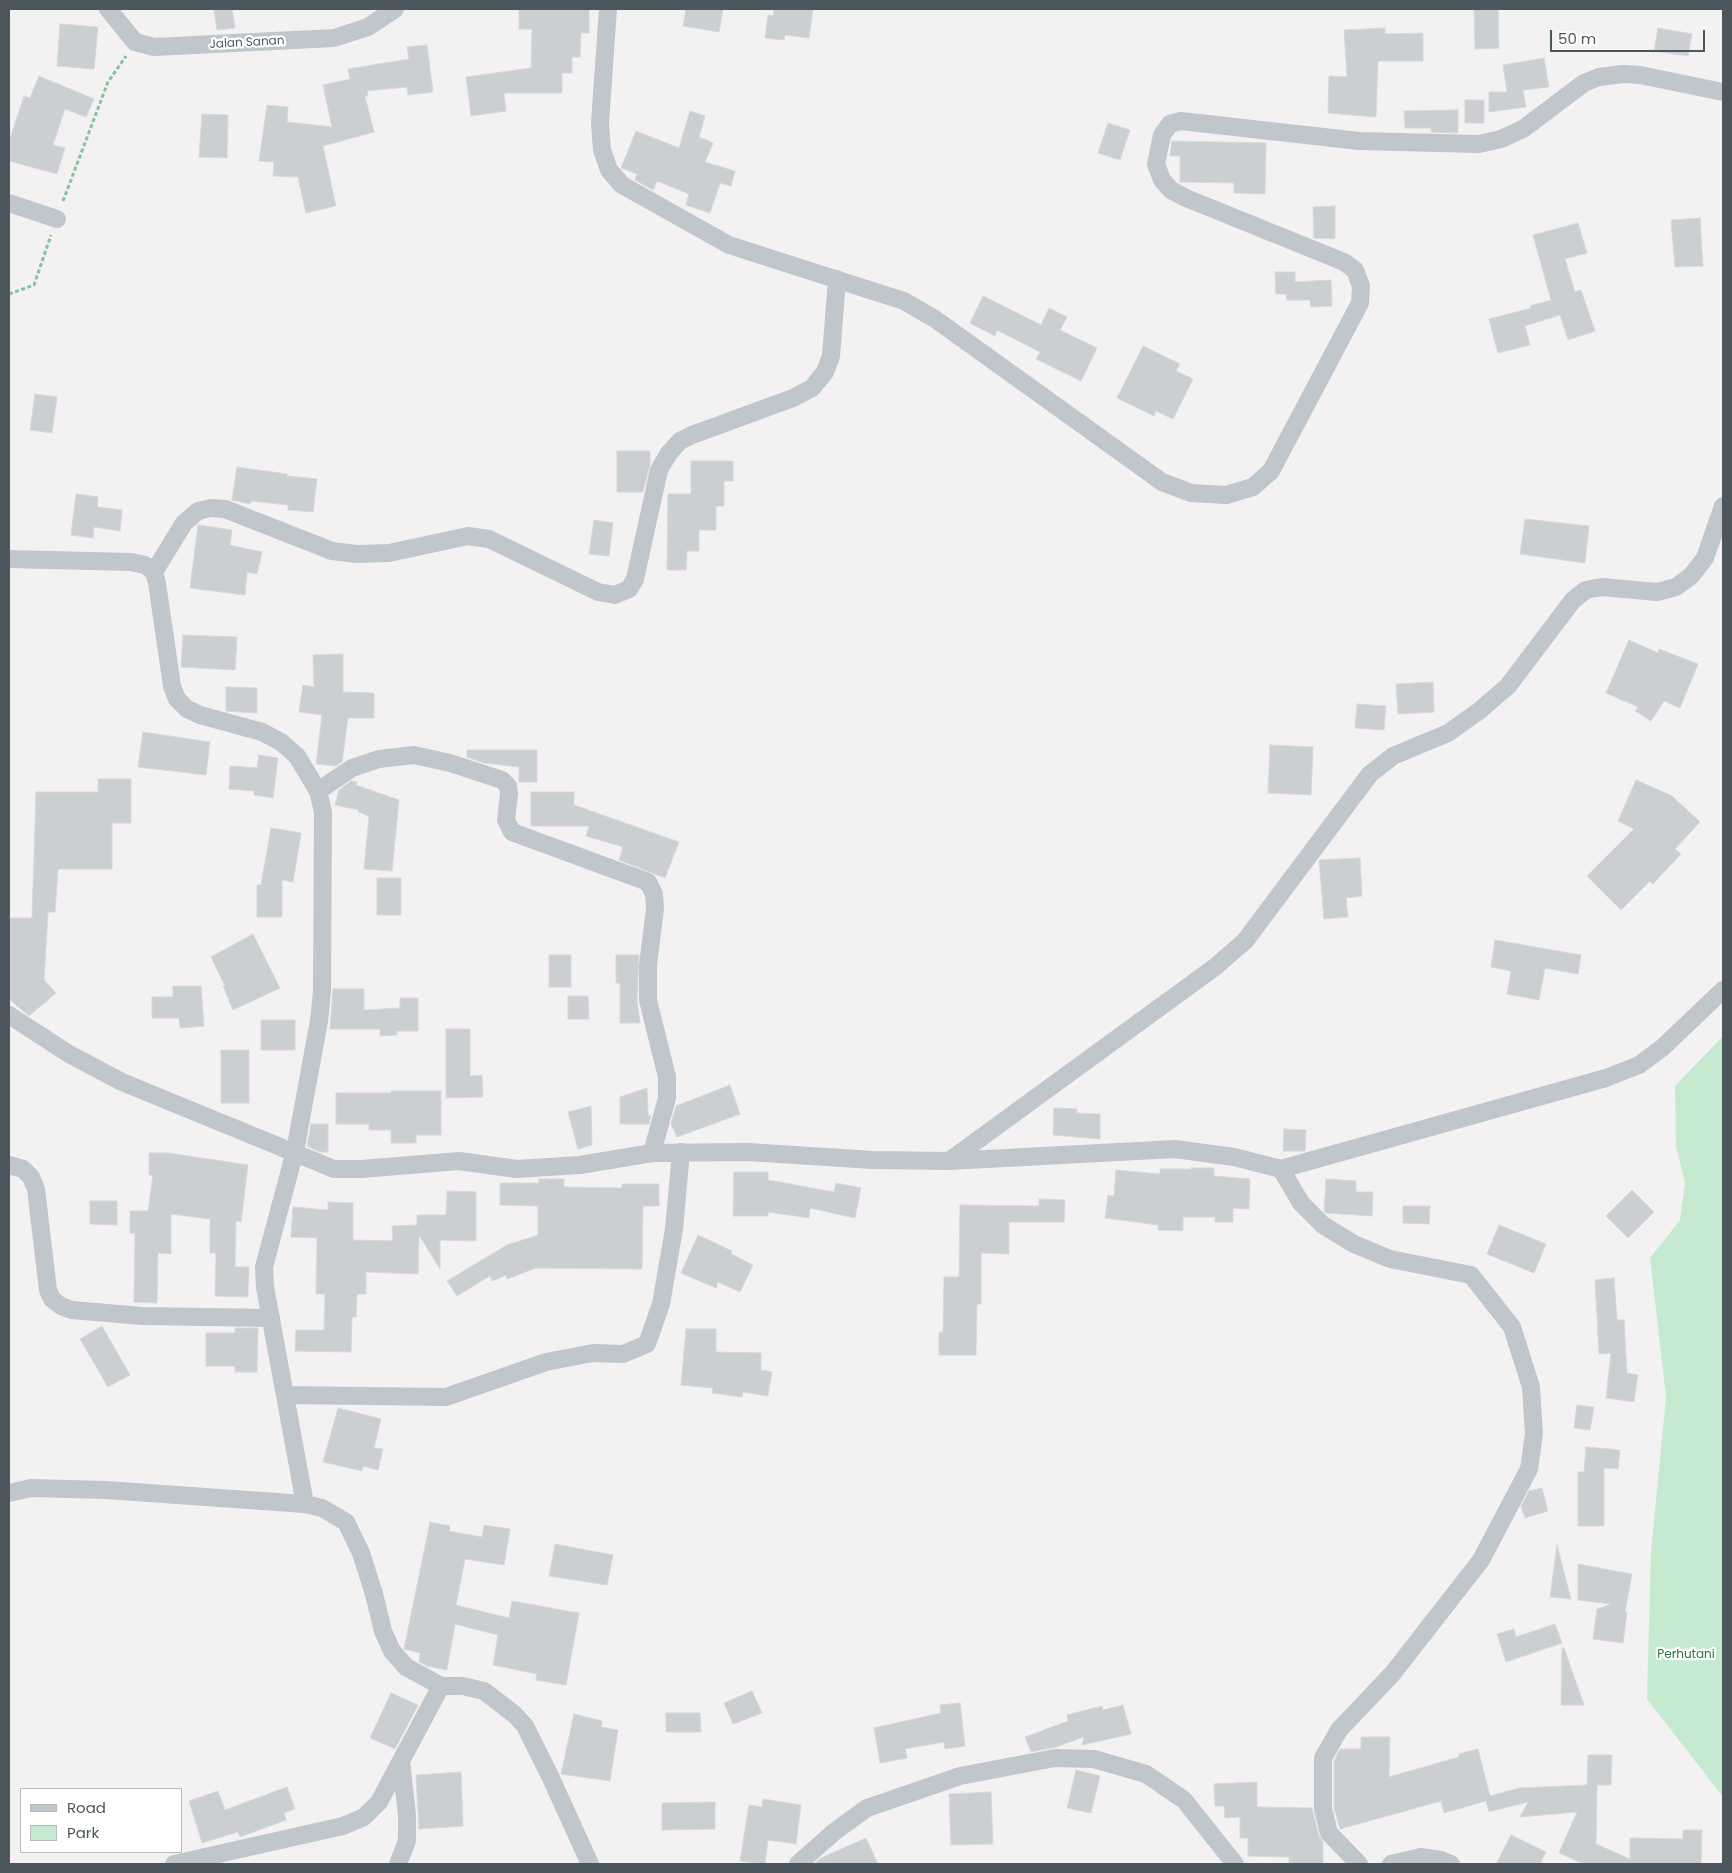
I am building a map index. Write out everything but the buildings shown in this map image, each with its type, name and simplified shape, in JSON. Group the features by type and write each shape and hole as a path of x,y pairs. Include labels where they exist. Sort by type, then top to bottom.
{"street":[{"path":"108,9 135,42"},
{"name":"Jalan Sanan","path":"135,42 154,47 186,47 334,38 368,27 395,9"},
{"path":"608,9 600,123 602,150 609,170 622,185 729,245 904,302 935,319 1162,482 1191,494 1226,495 1253,487 1271,471 1360,303 1361,286 1355,270 1344,262 1186,198 1171,190 1162,180 1156,164 1162,135 1170,124 1181,122 1358,141 1479,144 1501,139 1522,129 1584,83 1599,77 1623,74 1640,75 1723,92"},
{"path":"9,203 57,218"},
{"path":"305,1504 265,1287 264,1267 295,1151 319,1021 322,991 323,812 318,792 297,756 281,742 262,732 200,715 186,709 177,699 172,686 154,572 184,523 198,511 211,508 225,509 332,551 357,554 389,553 468,536 489,539 598,592 615,595 629,589 635,579 659,470 669,453 680,442 692,435 794,398 812,388 825,372 830,356 837,279"},
{"path":"948,1161 1216,967 1237,947 1370,774 1392,756 1448,733 1479,711 1508,686 1573,600 1586,590 1602,587 1657,592 1676,587 1691,576 1705,558 1723,506"},
{"path":"9,559 131,562 145,565 154,572"},
{"path":"318,792 352,768 379,759 414,755 450,762 502,780 508,786 506,820 512,832 648,882 654,894 655,910 648,964 648,1000 667,1077 667,1098 652,1153"},
{"path":"10,1019 68,1054 122,1082 295,1151 317,1163 334,1169 459,1161 517,1169 580,1165 652,1153 681,1152 748,1152 873,1160 948,1161 1175,1149 1234,1156 1281,1169 1614,1075 1639,1065 1662,1048 1723,990"},
{"path":"285,1395 446,1397 546,1362 593,1353 623,1354 647,1344 661,1304 674,1230 681,1152"},
{"path":"9,1165 23,1169 31,1177 36,1189 48,1290 52,1299 61,1306 72,1310 142,1316 271,1318"},
{"path":"1281,1169 1301,1203 1323,1225 1354,1244 1390,1259 1471,1275 1512,1327 1531,1387 1534,1434 1529,1469 1481,1560 1393,1673 1339,1730 1323,1758 1323,1809 1329,1833 1359,1864"},
{"path":"9,1493 32,1488 106,1490 305,1504 322,1508 346,1522 361,1553 383,1631 392,1651 406,1667 441,1686 463,1686 484,1691 502,1703 525,1726 590,1864"},
{"path":"174,1864 343,1826 364,1817 379,1802 441,1686"},
{"path":"798,1864 834,1832 867,1808 960,1776 1055,1758 1094,1759 1146,1774 1184,1800 1235,1864"},
{"path":"398,1864 407,1841 407,1815 401,1761"},
{"path":"1391,1864 1421,1857 1441,1860 1451,1864"}],"path":[{"path":"9,294 34,285 108,82 135,42"}],"green space":[{"name":"Perhutani","path":"1723,1036 1723,1797 1647,1699 1651,1552 1666,1397 1650,1258 1680,1220 1685,1183 1676,1146 1675,1086"}]}
